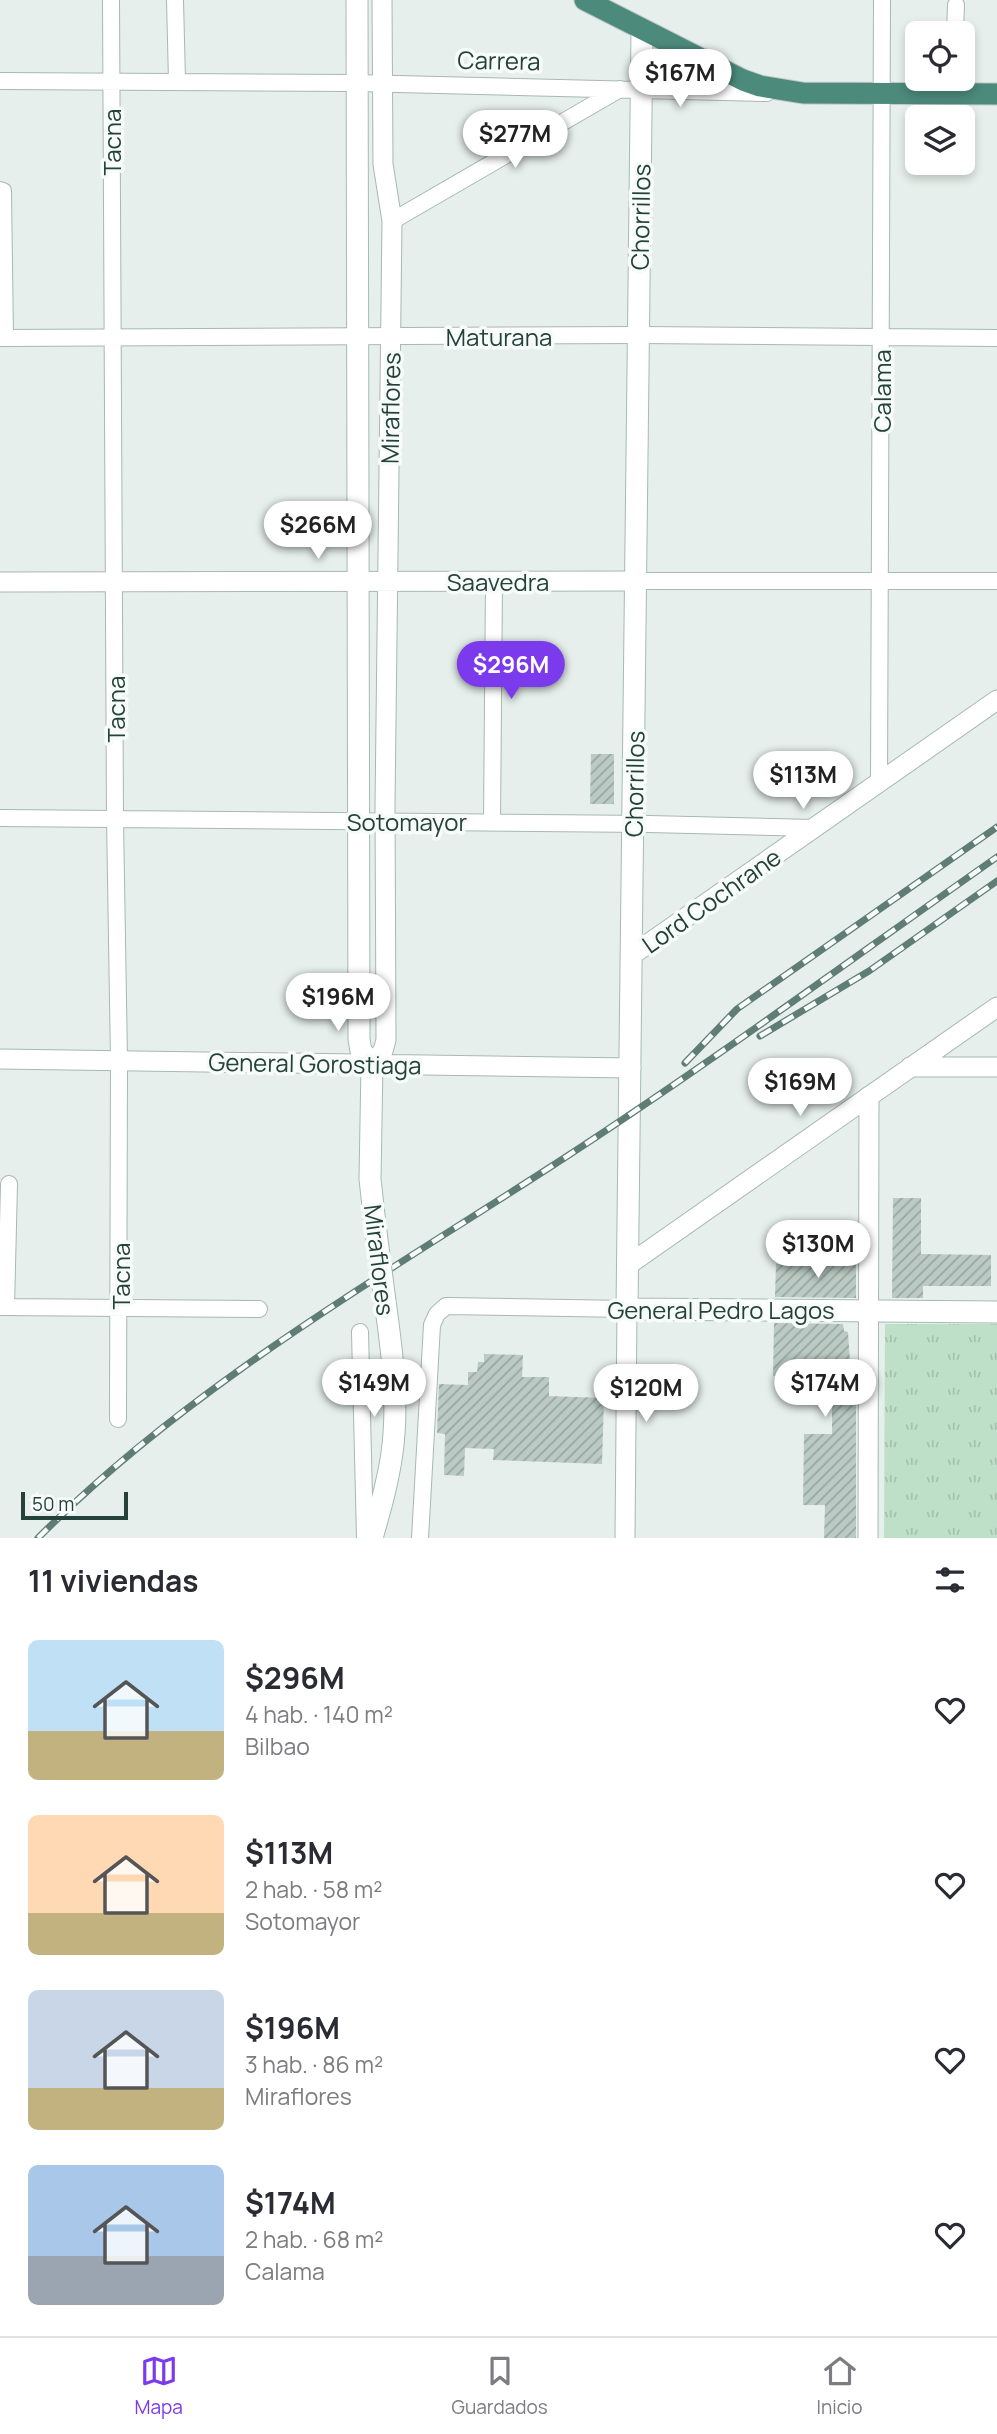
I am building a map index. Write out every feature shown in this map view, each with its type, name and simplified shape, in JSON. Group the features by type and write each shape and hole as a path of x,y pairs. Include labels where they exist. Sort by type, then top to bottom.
{"highway":[{"path":"584,0 743,79 760,86 803,93"},
{"name":"Carrera","path":"975,90 997,94"},
{"name":"Carrera","path":"803,93 883,94 910,91"}],"main road":[{"name":"Miraflores","path":"357,0 359,1039 365,1058 372,1064 370,1179 393,1375 395,1431 389,1472 372,1538"},
{"name":"Chorrillos","path":"627,1309 639,335 631,89 642,30"},
{"name":"General Pedro Lagos","path":"627,1309 997,1312"}],"street":[{"name":"Tacna","path":"111,0 115,818 119,1060 118,1419"},
{"path":"175,0 177,81"},
{"name":"Miraflores","path":"372,1064 383,1051 386,1040 385,821 392,221 383,164 382,0"},
{"name":"Calama","path":"879,782 882,0"},
{"path":"956,5 956,21"},
{"name":"Carrera","path":"0,81 382,83 803,93"},
{"path":"392,221 631,89"},
{"path":"0,190 3,191 3,338"},
{"name":"Maturana","path":"3,338 639,335 997,338"},
{"path":"492,822 494,581"},
{"name":"Saavedra","path":"0,582 997,581"},
{"name":"Lord Cochrane","path":"632,955 997,700"},
{"name":"Sotomayor","path":"0,818 814,828"},
{"path":"628,1265 997,1007"},
{"name":"General Gorostiaga","path":"0,1059 631,1068"},
{"path":"910,1067 997,1067"},
{"path":"868,1538 869,1096"},
{"path":"9,1184 3,1307 259,1309"},
{"name":"General Pedro Lagos","path":"420,1538 432,1325 437,1314 446,1306 627,1309"},
{"name":"Chorrillos","path":"625,1538 627,1309"},
{"name":"Miraflores","path":"360,1332 365,1538"}],"green space":[{"path":"650,47 719,85 648,81"},
{"path":"885,1324 997,1324 997,1538 884,1538"}],"building":[{"path":"591,754 614,754 614,804 590,804"},
{"path":"893,1198 921,1198 921,1254 991,1255 991,1286 923,1286 923,1298 892,1298"},
{"path":"839,1254 856,1254 856,1298 775,1297 776,1264 839,1265"},
{"path":"774,1323 843,1324 844,1331 848,1332 851,1376 856,1392 856,1538 824,1538 825,1505 803,1505 804,1434 832,1434 832,1401 820,1401 818,1377 773,1376"},
{"path":"484,1354 523,1355 522,1377 549,1377 549,1396 604,1398 602,1464 493,1460 494,1449 465,1448 464,1476 444,1475 445,1434 437,1433 439,1384 468,1385 468,1372 477,1372 478,1362 484,1362"}],"railway":[{"path":"685,1063 737,1009 997,827"},
{"path":"38,1538 96,1483 221,1383 353,1293 667,1090 997,857"},
{"path":"760,1036 869,971 997,881"}]}
